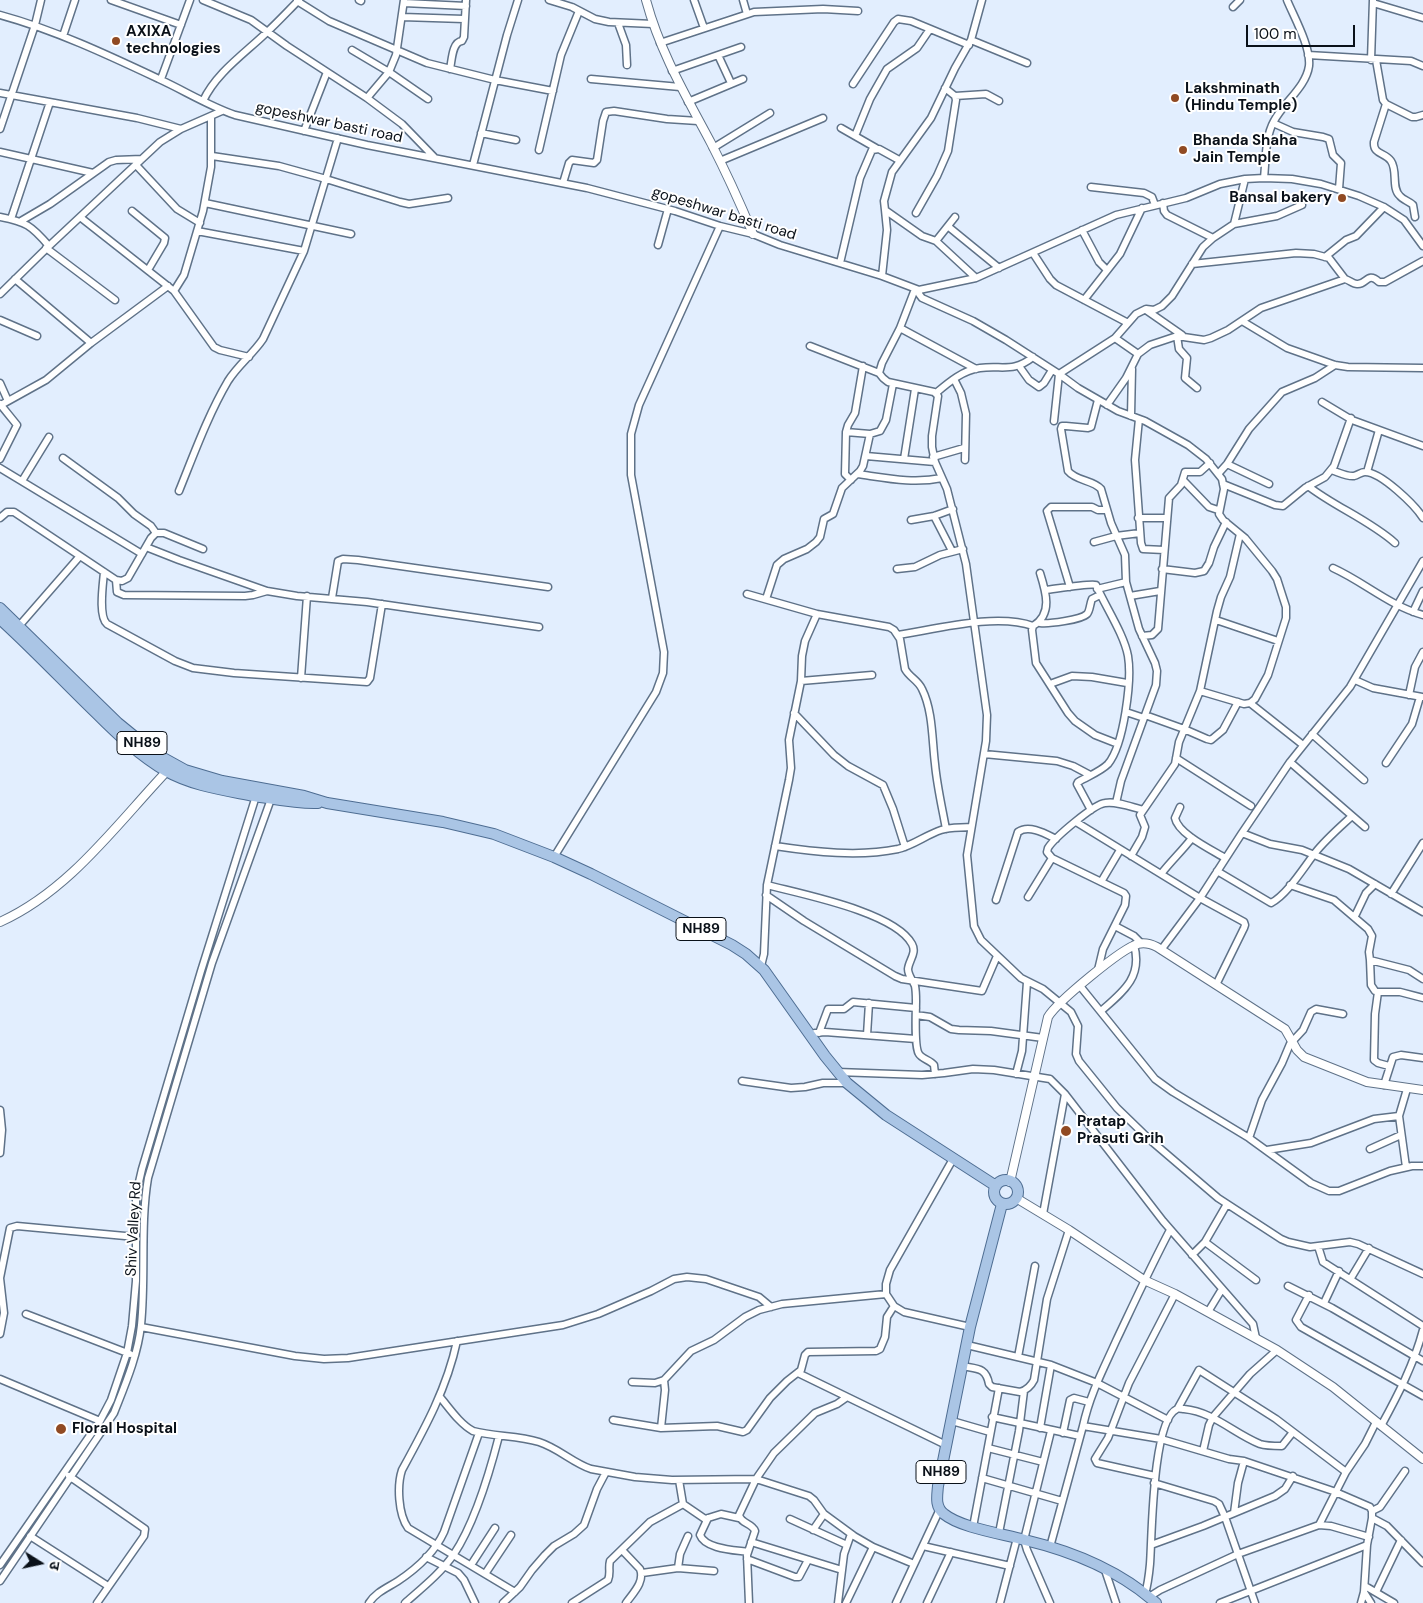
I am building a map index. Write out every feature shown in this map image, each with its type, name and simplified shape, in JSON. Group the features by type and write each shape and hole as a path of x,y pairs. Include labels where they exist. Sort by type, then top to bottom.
{"main road":[{"name":"NH89","path":"0,608 118,723 156,754 197,775 304,796 327,803 443,822 494,834 554,857 683,919 732,945 761,966 814,1034 836,1072 847,1083 886,1115 996,1186"},
{"name":"NH89","path":"0,620 111,727 146,757 167,771 200,785 306,804 327,803"},
{"path":"1001,1182 1010,1182 1016,1187 1016,1198 1011,1203 1002,1204 998,1202 994,1196 996,1186 1001,1182"},
{"name":"NH89","path":"940,1510 936,1499 966,1345 1002,1204"},
{"path":"940,1510 949,1518 973,1527 1074,1555 1106,1570 1150,1598"}],"street":[{"path":"0,129 35,25 40,0"},
{"path":"63,36 75,0"},
{"path":"111,0 181,25"},
{"path":"161,80 190,0"},
{"path":"203,0 232,11 268,31 287,46 367,98 402,124 434,157"},
{"path":"473,165 518,0"},
{"path":"550,0 573,4 579,11 595,19 618,23 653,24"},
{"path":"646,0 653,24 672,71 720,161 753,234"},
{"path":"694,0 704,28"},
{"path":"743,0 747,14"},
{"path":"882,276 887,230 884,201 889,181 899,160 931,118 954,68 970,42 982,0"},
{"path":"1233,7 1240,0"},
{"path":"1264,178 1269,136 1273,123 1306,78 1309,65 1308,56 1287,0"},
{"path":"203,101 209,88 217,79 298,1 329,21 427,63 495,80 553,91"},
{"path":"367,98 389,72 398,50 404,1 466,3 464,37 455,44 450,69"},
{"path":"1423,18 1373,2 1374,60 1381,95 1386,104 1412,117 1416,118 1423,114"},
{"path":"660,43 747,14 771,10 858,11"},
{"path":"539,150 563,48 579,11"},
{"name":"gopeshwar basti road","path":"0,15 35,25 63,36 161,80 222,111 304,131 563,183 668,209 720,226 753,234 780,245 882,276 917,290 922,298 973,321 1033,357 1098,400 1188,445 1210,463 1224,484"},
{"path":"402,16 464,19"},
{"path":"853,84 894,22 904,18 1027,63"},
{"path":"618,23 626,44 627,65"},
{"path":"855,136 870,99 887,69 917,48 930,29"},
{"path":"672,71 741,47"},
{"path":"352,50 389,72 428,99"},
{"path":"718,55 731,83"},
{"path":"1308,56 1410,61 1423,66"},
{"path":"304,131 327,72"},
{"path":"591,79 680,87"},
{"path":"688,102 743,79"},
{"path":"945,88 955,96 981,94 989,95 999,101"},
{"path":"0,92 180,128"},
{"path":"916,213 937,176 948,151 955,96"},
{"path":"11,219 50,102"},
{"path":"1386,104 1373,147 1393,164 1397,192 1400,197 1413,205 1415,217"},
{"path":"0,294 165,138 180,128 222,111"},
{"path":"563,183 569,162 572,160 594,164 597,160 606,112 614,111 668,119 698,121"},
{"path":"713,148 770,113"},
{"path":"0,459 17,425 0,404 46,380 91,343 182,280 200,223 210,176 212,156 211,116"},
{"path":"720,161 823,118"},
{"path":"1273,123 1293,132 1323,136 1328,139 1333,156 1341,163 1340,189"},
{"path":"840,128 899,160"},
{"path":"481,133 516,140"},
{"path":"179,491 210,417 228,380 259,344 304,251 338,138"},
{"path":"840,263 860,178 872,150 876,148"},
{"path":"0,152 93,173"},
{"path":"212,156 272,165 409,204 448,198"},
{"path":"21,221 50,204 109,162 142,159"},
{"path":"136,165 177,209 200,223"},
{"path":"1234,224 1245,179"},
{"path":"879,373 917,290 976,278 1116,215 1186,198 1220,184 1245,179 1292,179 1340,189 1384,207 1404,220 1423,246"},
{"path":"1091,187 1144,193 1152,197 1155,205"},
{"path":"205,203 351,234"},
{"path":"1163,203 1164,211 1167,215 1212,238"},
{"path":"1054,421 1059,374 1115,338 1136,314 1146,309 1158,309 1167,301 1212,238 1234,224 1277,216 1302,205"},
{"path":"1326,257 1346,240 1356,236 1384,207"},
{"path":"1084,300 1120,254 1142,208"},
{"path":"658,245 668,209"},
{"path":"885,210 922,236 936,241 976,278"},
{"path":"132,211 165,238 148,270"},
{"path":"0,217 21,221 36,231 48,247 115,300"},
{"path":"80,217 171,288 214,347 249,357"},
{"path":"936,241 955,217"},
{"path":"1404,220 1415,217 1423,218"},
{"path":"554,857 656,692 663,673 664,652 631,475 631,434 638,406 720,226"},
{"path":"950,228 999,268"},
{"path":"1082,230 1099,262 1108,270"},
{"path":"197,231 304,251"},
{"path":"1033,253 1056,285 1128,323"},
{"path":"1192,264 1314,254 1326,257 1333,262 1345,279 1360,284 1370,278 1374,278 1379,282 1385,282 1423,261"},
{"path":"15,279 91,343"},
{"path":"1107,405 1126,378 1138,354 1150,345 1179,336 1204,340 1222,334 1261,308 1345,279"},
{"path":"1146,309 1179,336 1180,349 1187,358 1185,378 1197,388"},
{"path":"0,320 37,336"},
{"path":"1242,321 1287,348 1335,365 1348,367 1423,368"},
{"path":"900,328 976,368"},
{"path":"1115,338 1138,354"},
{"path":"810,346 879,373 883,378 894,384 936,393 954,379 976,368 1019,366 1033,357"},
{"path":"1131,416 1132,365"},
{"path":"1218,474 1228,464 1249,429 1282,392 1315,378 1335,365"},
{"path":"851,480 845,474 846,432 855,413 863,366"},
{"path":"1019,366 1029,380 1038,387 1044,383 1052,370"},
{"path":"954,379 961,393 966,414 965,460"},
{"path":"0,383 8,401"},
{"path":"846,432 875,434 884,426 894,384"},
{"path":"904,459 915,389"},
{"path":"936,393 938,401 932,436 934,459 952,509 963,549 987,715 984,754 968,855 974,926 981,940 1027,982 1043,988 1071,1012 1078,1026 1076,1054 1079,1061 1117,1108 1148,1139 1227,1204 1281,1239 1302,1246 1350,1242 1369,1248 1423,1274"},
{"path":"1098,400 1091,427 1062,426 1061,434 1068,471 1071,475 1099,487 1124,555 1126,582 1142,636 1157,671 1156,684 1121,781 1116,803"},
{"path":"1322,402 1350,418 1423,446"},
{"path":"1200,690 1244,704 1255,700 1268,675 1287,612 1277,579 1240,534 1220,517 1218,510 1224,484 1280,507 1290,502 1308,486 1325,477 1331,470 1350,418"},
{"path":"1139,419 1135,460 1141,543 1143,549 1164,550"},
{"path":"1367,472 1379,430"},
{"path":"766,599 777,565 784,559 807,550 820,537 824,519 833,514 842,488 857,474 866,456 870,434"},
{"path":"22,481 49,437"},
{"path":"866,456 934,459 964,448"},
{"path":"63,458 118,498 134,514 151,526 156,533"},
{"path":"1142,636 1152,635 1158,629 1169,498 1183,480 1185,472 1200,472 1210,463"},
{"path":"1228,464 1269,484"},
{"path":"0,468 142,554"},
{"path":"1331,470 1351,476 1367,472 1395,488 1415,506 1423,518"},
{"path":"857,474 918,482 942,478"},
{"path":"1183,480 1209,507 1218,510"},
{"path":"1308,486 1332,504 1385,535 1395,543"},
{"path":"1070,587 1047,514 1048,508 1092,507 1098,510 1107,510"},
{"path":"911,520 934,516 952,509"},
{"path":"0,518 7,512 14,512 116,580 122,581 128,578 151,538 156,533 164,533 203,549"},
{"path":"934,516 952,552"},
{"path":"1138,518 1166,518"},
{"path":"1162,570 1195,573 1204,571 1226,522"},
{"path":"1094,542 1116,536 1140,533"},
{"path":"1131,856 1142,838 1145,827 1141,819 1143,810 1172,769 1179,742 1200,690 1221,597 1230,577 1240,534"},
{"path":"146,547 267,591 382,604 539,627"},
{"path":"898,569 915,567 940,555 963,549"},
{"path":"19,626 80,556"},
{"path":"332,598 338,561 343,559 548,587"},
{"path":"1161,950 1200,898 1290,762 1338,704 1423,561"},
{"path":"1333,568 1348,575 1376,594 1423,615"},
{"path":"104,572 102,609 104,621 175,661 193,668 234,674 364,682 369,680 382,604"},
{"path":"1040,573 1046,590 1046,606 1043,618 1036,625 1032,634 1036,663 1075,721 1095,735 1118,744"},
{"path":"116,580 117,592 124,595 253,596 267,591"},
{"path":"1097,589 1126,582"},
{"path":"1046,590 1094,584 1128,656 1126,712 1118,744 1110,762 1104,768 1077,784 1091,810"},
{"path":"1413,612 1423,590"},
{"path":"1130,596 1160,591"},
{"path":"747,594 817,614 890,627 898,634 905,669 923,691 931,725 935,765 946,829"},
{"path":"301,678 307,596"},
{"path":"898,634 975,623 1006,621 1036,625 1062,622 1088,614 1092,599 1100,596"},
{"path":"761,966 764,954 767,885 789,780 791,761 789,740 801,681 803,649 817,614"},
{"path":"1216,620 1278,642"},
{"path":"1409,695 1415,667 1423,652"},
{"path":"801,681 872,675"},
{"path":"1050,684 1072,676 1092,677 1127,683"},
{"path":"1354,680 1373,688 1421,697 1412,724 1386,763"},
{"path":"1126,712 1184,729 1211,740 1223,730 1238,702"},
{"path":"1250,703 1303,745"},
{"path":"794,713 834,755 848,766 883,784 893,808 905,847"},
{"path":"1312,734 1364,780"},
{"path":"984,754 1057,762 1073,766 1090,775"},
{"path":"1176,758 1250,806"},
{"path":"1290,762 1365,827"},
{"path":"0,922 25,910 62,881 107,837 167,771"},
{"name":"Shiv Valley Rd","path":"0,1565 100,1421 111,1400 126,1353 135,1305 136,1195 142,1169 256,796"},
{"name":"Shiv Valley Rd","path":"0,1581 114,1413 135,1356 141,1327 145,1196 148,1178 212,963 271,799"},
{"path":"1098,970 1103,949 1125,905 1126,896 1124,893 1052,858 1047,852 1048,848 1076,822 1101,803 1116,803 1143,810"},
{"path":"1180,807 1176,814 1176,822 1180,828 1192,838 1226,858"},
{"path":"1217,871 1271,903 1278,899 1304,869 1314,854 1352,816"},
{"path":"1076,822 1200,898 1238,917 1245,925 1216,985"},
{"path":"775,846 826,852 859,852 905,847 946,829 971,828"},
{"path":"996,900 1018,832 1025,829 1034,830 1056,839"},
{"path":"1242,832 1270,844 1314,854 1349,869 1423,912"},
{"path":"1161,874 1192,838"},
{"path":"1391,894 1420,856 1423,843"},
{"path":"1101,882 1120,850"},
{"path":"1028,897 1052,858"},
{"path":"1355,916 1366,893 1375,884"},
{"path":"767,885 854,909 882,920 900,930 913,945 914,950 908,968 916,993 917,1051 920,1056 934,1065 935,1074"},
{"path":"1290,885 1334,900 1355,916 1371,932 1368,952 1371,985 1375,991 1400,992 1423,998"},
{"path":"766,895 804,921 895,976 982,991 997,956"},
{"path":"1101,1011 1121,994 1134,973 1137,957 1137,944 1134,936 1115,926"},
{"path":"1010,1182 1048,1017 1060,1002 1098,970 1137,944 1150,944 1161,950 1285,1029 1300,1054 1314,1062 1368,1082 1423,1090"},
{"path":"1370,960 1409,970 1423,979"},
{"path":"1016,1074 1024,1035 1027,982"},
{"path":"1080,986 1155,1079 1267,1150 1310,1184 1329,1192 1340,1191 1390,1171 1406,1167 1423,1166"},
{"path":"1378,992 1375,1014 1374,1060 1389,1066"},
{"path":"916,1008 856,1002 844,1009 828,1009 814,1034 867,1035 916,1039"},
{"path":"867,1035 869,1003"},
{"path":"1249,1138 1258,1106 1292,1041 1303,1030 1313,1010 1343,1014"},
{"path":"916,1015 930,1017 958,1030 991,1031 1043,1038"},
{"path":"1384,1085 1393,1057 1396,1055 1423,1058"},
{"path":"836,1072 935,1074 973,1068 1050,1080 1065,1094 1170,1230 1253,1324 1256,1338"},
{"path":"742,1081 791,1088 823,1083 847,1083"},
{"path":"1406,1167 1400,1116 1407,1089"},
{"path":"1043,1214 1065,1094"},
{"path":"0,1110 2,1130 0,1153"},
{"path":"1267,1150 1311,1143 1374,1119 1400,1116"},
{"path":"1370,1149 1401,1135"},
{"path":"953,1160 890,1270 886,1284 886,1294 894,1306 904,1312 970,1327"},
{"path":"1016,1198 1069,1230 1144,1280 1176,1294 1277,1350 1333,1387 1423,1459"},
{"path":"1192,1255 1205,1242 1227,1204"},
{"path":"0,1334 4,1313 0,1278 10,1228 17,1226 136,1236"},
{"path":"962,1366 984,1371 992,1387 1020,1392 1032,1385 1047,1299 1069,1230"},
{"path":"1050,1547 1088,1402 1144,1280 1170,1230"},
{"path":"1205,1242 1256,1280"},
{"path":"1318,1246 1321,1259 1423,1326"},
{"path":"1351,1278 1369,1248"},
{"path":"1018,1357 1035,1266"},
{"path":"1324,1303 1339,1271"},
{"path":"141,1327 295,1356 324,1359 348,1358 563,1325 603,1312 651,1292 674,1279 687,1277 706,1279 759,1296 771,1307"},
{"path":"1288,1286 1324,1303 1423,1361"},
{"path":"1208,1312 1222,1289"},
{"path":"632,1382 655,1383 664,1380 691,1351 714,1340 745,1317 759,1310 782,1304 886,1294"},
{"path":"1176,1294 1124,1397 1108,1438 1096,1457 1095,1462 1155,1480 1219,1504 1255,1603"},
{"path":"1309,1295 1297,1316 1297,1323 1423,1396"},
{"path":"613,1420 661,1428 717,1426 742,1432 747,1430 770,1398 801,1370 805,1355 808,1352 876,1351 880,1349 885,1336 887,1317 894,1306"},
{"path":"26,1314 135,1356"},
{"path":"1319,1525 1346,1472 1403,1384 1415,1357 1423,1330"},
{"path":"457,1341 440,1397 402,1470 398,1488 405,1523 408,1528 515,1592"},
{"path":"966,1345 1051,1365 1097,1383 1168,1420"},
{"path":"1203,1451 1209,1425 1213,1417 1250,1374 1277,1350"},
{"path":"1040,1428 1051,1365"},
{"path":"1150,1598 1148,1583 1155,1480 1161,1439 1168,1420 1178,1408 1199,1370 1293,1432 1346,1472"},
{"path":"798,1373 946,1445"},
{"path":"0,1379 100,1421"},
{"path":"661,1428 665,1390 664,1380"},
{"path":"973,1527 992,1417 999,1388"},
{"path":"999,1534 1020,1424 1024,1391"},
{"path":"440,1397 468,1428 498,1436 542,1442 567,1455 584,1467 649,1479 756,1479 809,1496 824,1514 851,1534 873,1548 914,1564"},
{"path":"739,1518 756,1479 774,1453 816,1413 837,1404 847,1397"},
{"path":"1063,1434 1070,1400 1074,1398 1088,1402"},
{"path":"1178,1408 1195,1410 1213,1417 1261,1445 1282,1446 1293,1432"},
{"path":"992,1417 1063,1434 1080,1436"},
{"path":"952,1421 990,1432"},
{"path":"1083,1426 1161,1439 1229,1459 1244,1461 1293,1476 1366,1504 1372,1511 1372,1518 1361,1603"},
{"path":"1000,1603 1010,1566 1036,1493 1052,1431"},
{"path":"369,1603 380,1590 398,1581 426,1558 438,1545 463,1481 479,1432"},
{"path":"405,1603 454,1554 477,1504 491,1465 498,1436"},
{"path":"988,1448 1043,1462"},
{"path":"1234,1513 1238,1482 1244,1461"},
{"path":"1372,1511 1380,1507 1404,1471"},
{"path":"64,1472 145,1529 144,1536 96,1603"},
{"path":"504,1603 554,1546 574,1534 584,1525 597,1489 606,1472"},
{"path":"1151,1545 1280,1494 1293,1476"},
{"path":"982,1478 1062,1501"},
{"path":"679,1480 683,1504 702,1518 721,1514 739,1518 754,1529 747,1559 749,1603"},
{"path":"572,1603 608,1580 610,1576 610,1561 650,1522 683,1504"},
{"path":"896,1603 940,1510"},
{"path":"813,1530 824,1514"},
{"path":"708,1518 700,1535 705,1542 718,1547 748,1552"},
{"path":"1372,1518 1387,1526 1423,1562"},
{"path":"790,1519 847,1545"},
{"path":"1150,1598 1160,1590 1238,1554 1319,1525 1331,1526 1369,1537"},
{"path":"472,1565 495,1528"},
{"path":"838,1603 842,1570 851,1534"},
{"path":"30,1536 108,1586"},
{"path":"486,1574 511,1536"},
{"path":"678,1568 680,1554 688,1536"},
{"path":"1021,1539 1050,1603"},
{"path":"1376,1592 1401,1540"},
{"path":"751,1542 842,1570"},
{"path":"1220,1603 1367,1545"},
{"path":"923,1546 1010,1566"},
{"path":"846,1603 873,1548"},
{"path":"622,1550 642,1573 640,1583 626,1603"},
{"path":"927,1603 952,1552"},
{"path":"426,1558 458,1573 464,1580 475,1603"},
{"path":"747,1559 795,1577 799,1577 802,1574 808,1560"},
{"path":"642,1573 678,1568 714,1572"},
{"path":"1106,1570 1116,1603"},
{"path":"1364,1589 1376,1592 1394,1603"},
{"path":"1364,1589 1371,1603"}],"place":[{"name":"AXIXA technologies","path":"116,41"},
{"name":"Lakshminath (Hindu Temple)","path":"1175,98"},
{"name":"Bhanda Shaha Jain Temple","path":"1183,150"},
{"name":"Bansal bakery","path":"1342,198"},
{"name":"Pratap Prasuti Grih","path":"1066,1131"},
{"name":"Floral Hospital","path":"61,1429"}]}
